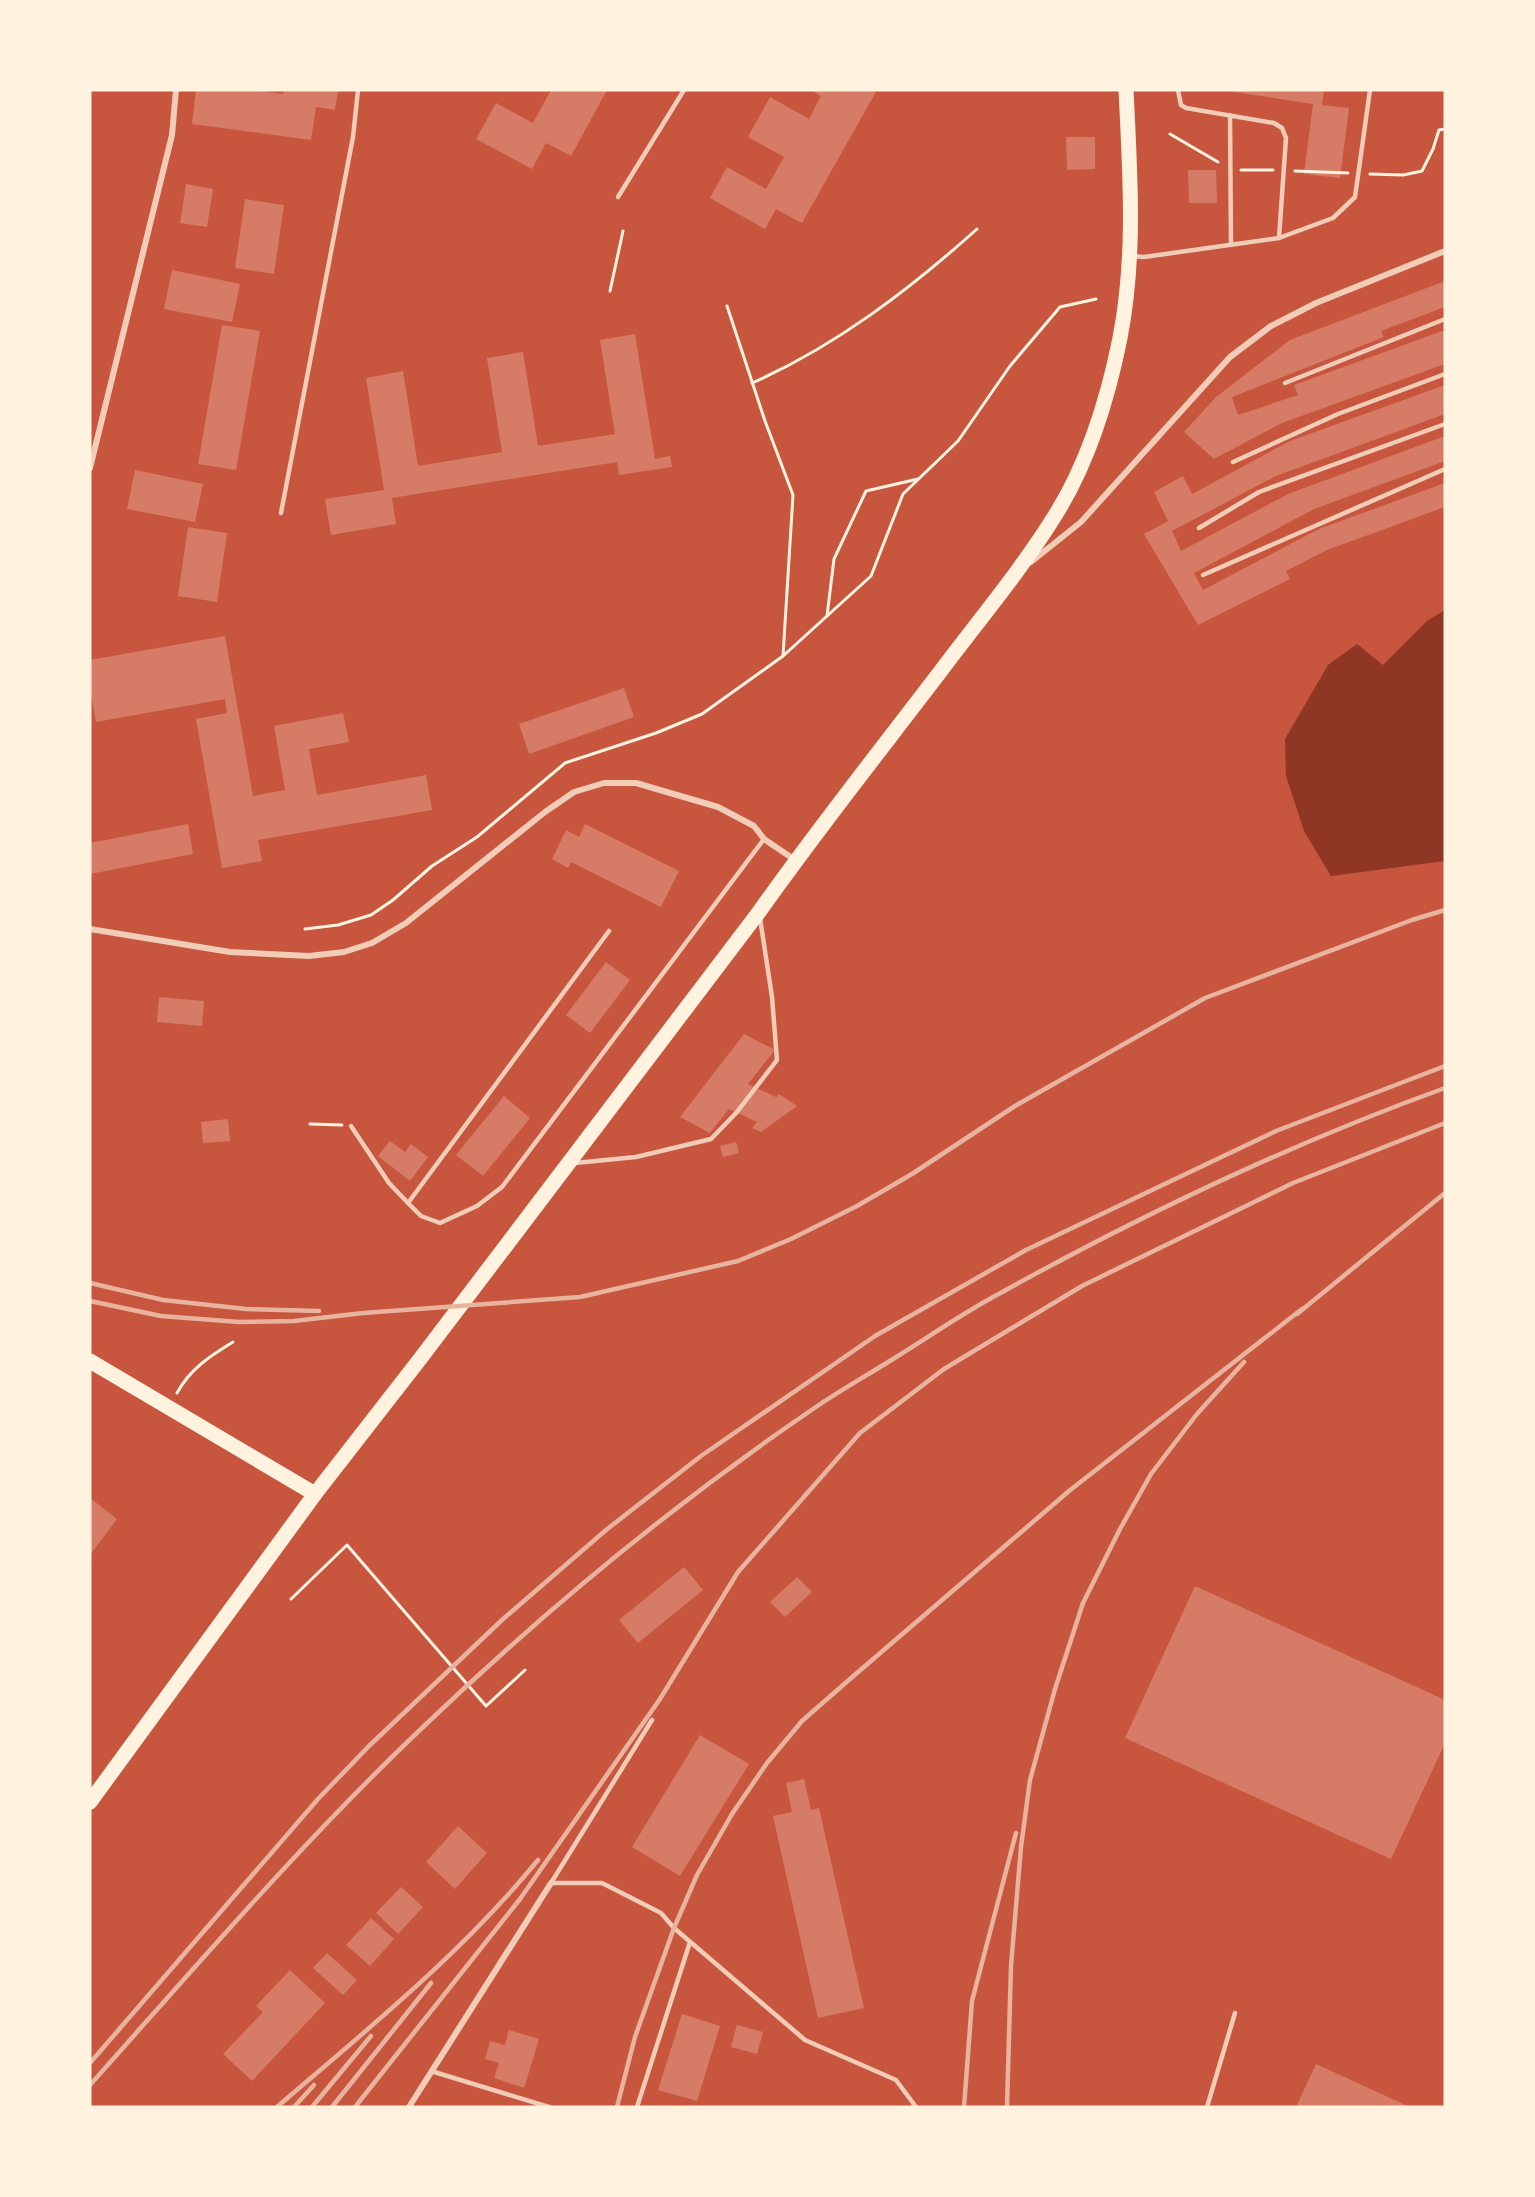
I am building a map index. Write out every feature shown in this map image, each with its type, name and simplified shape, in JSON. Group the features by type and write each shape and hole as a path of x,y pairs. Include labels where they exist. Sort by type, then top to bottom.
{"main road":[{"path":"93,1793 315,1494 420,1359 1014,575 1057,513 1080,469 1096,427 1120,338 1130,256 1131,210 1126,90"},
{"path":"90,1361 315,1494"}],"street":[{"path":"90,468 172,135 177,90"},
{"path":"1014,575 1081,522 1230,357 1271,327 1316,303 1445,251"},
{"path":"90,929 230,952 309,956 344,952 372,943 406,923 545,812 574,792 604,783 636,783 718,807 754,826 764,839 796,861"},
{"path":"409,2107 551,1883"}],"lane":[{"path":"281,513 353,137 358,90"},
{"path":"618,197 684,90"},
{"path":"1178,90 1181,105 1186,108 1274,123 1282,128 1286,138 1278,238"},
{"path":"1130,256 1144,257 1278,238 1333,218 1355,197 1370,90"},
{"path":"1230,115 1231,244"},
{"path":"1285,383 1445,319"},
{"path":"1233,462 1338,414 1445,374"},
{"path":"1199,528 1259,492 1445,424"},
{"path":"1203,575 1445,469"},
{"path":"351,1126 389,1183 421,1216 440,1223 477,1206 502,1187 764,839"},
{"path":"569,1163 636,1157 711,1139 736,1112 777,1060 772,997 759,912"},
{"path":"408,1203 609,931"},
{"path":"551,1883 652,1720"},
{"path":"551,1883 602,1883 661,1913 690,1942 805,2040 896,2080 916,2107"},
{"path":"637,2107 690,1942"},
{"path":"1207,2107 1235,2013"},
{"path":"431,2071 549,2107"}],"path":[{"path":"1170,134 1230,169 1403,176 1422,171 1439,130 1445,129"},
{"path":"752,383 775,373 862,321 937,264 977,229"},
{"path":"610,291 623,231"},
{"path":"305,929 338,925 371,915 393,900 432,866 477,837 565,763 656,733 702,714 783,656 871,576 903,494 958,441 1010,366 1060,307 1096,299"},
{"path":"727,306 793,495 783,656"},
{"path":"826,616 834,559 866,491 920,478"},
{"path":"310,1124 351,1126"},
{"path":"177,1393 185,1377 233,1342"},
{"path":"291,1599 347,1545 486,1706 525,1670"}],"shaded area":[{"path":"1445,610 1445,861 1331,876 1304,831 1286,776 1285,739 1328,665 1357,644 1383,665 1427,621"}],"building":[{"path":"196,90 252,90 283,94 284,90 338,90 335,110 316,107 311,140 192,124"},
{"path":"551,90 607,90 571,156 546,143 532,169 476,139 496,103 533,123"},
{"path":"811,90 877,90 802,223 776,209 765,229 710,198 727,167 766,189 784,157 748,137 770,97 809,119 821,96"},
{"path":"1222,90 1324,90 1322,105 1349,108 1340,178 1304,174 1313,104"},
{"path":"1066,137 1095,137 1095,169 1067,170"},
{"path":"1188,170 1216,170 1217,203 1189,203"},
{"path":"186,184 213,189 207,227 180,223"},
{"path":"245,199 284,205 274,274 235,268"},
{"path":"172,270 240,284 232,322 164,309"},
{"path":"1445,281 1445,307 1381,331 1384,337 1232,397 1238,415 1298,395 1294,385 1445,330 1445,364 1282,423 1214,459 1184,432 1216,397 1290,340"},
{"path":"222,325 260,331 236,470 198,464"},
{"path":"635,334 655,459 670,456 672,467 619,475 617,462 392,498 396,524 331,535 325,499 384,490 366,378 403,371 418,466 502,452 487,358 523,352 538,446 615,434 600,340"},
{"path":"1445,385 1445,414 1276,476 1172,531 1181,551 1288,494 1445,436 1445,461 1314,509 1194,573 1203,590 1319,529 1445,483 1445,507 1327,550 1286,571 1290,579 1198,625 1144,534 1168,521 1154,492 1183,476 1192,494 1290,441"},
{"path":"135,470 203,484 195,522 127,509"},
{"path":"188,527 227,533 217,602 178,596"},
{"path":"225,636 253,796 285,790 274,726 343,713 349,742 309,749 317,795 426,775 432,810 258,840 262,861 222,868 196,719 227,713 225,699 96,722 90,689 90,660"},
{"path":"624,688 634,717 529,754 519,724"},
{"path":"188,824 193,854 90,874 90,843"},
{"path":"585,824 679,871 661,907 571,862 568,868 552,859 566,830 579,837"},
{"path":"606,962 630,980 590,1033 566,1015"},
{"path":"159,997 204,1001 202,1026 157,1022"},
{"path":"744,1034 775,1050 748,1084 776,1097 779,1094 797,1106 761,1132 752,1128 757,1122 729,1109 710,1133 680,1117"},
{"path":"504,1096 530,1118 483,1176 456,1155"},
{"path":"228,1119 230,1141 203,1143 201,1122"},
{"path":"390,1141 405,1152 411,1144 428,1157 410,1181 378,1156"},
{"path":"736,1142 739,1153 723,1157 720,1146"},
{"path":"90,1498 117,1519 90,1555"},
{"path":"684,1567 703,1590 638,1643 619,1620"},
{"path":"797,1577 812,1592 785,1617 770,1602"},
{"path":"1195,1586 1445,1700 1445,1743 1391,1859 1125,1738"},
{"path":"700,1735 749,1764 680,1876 632,1847"},
{"path":"804,1779 811,1810 819,1808 864,2008 818,2018 773,1816 792,1812 786,1783"},
{"path":"458,1826 487,1853 455,1889 426,1862"},
{"path":"401,1887 423,1907 398,1934 376,1913"},
{"path":"371,1918 394,1939 370,1966 346,1945"},
{"path":"327,1953 357,1980 343,1995 313,1968"},
{"path":"290,1970 325,2003 252,2081 223,2054 263,2012 256,2006"},
{"path":"682,2014 720,2026 697,2101 658,2090"},
{"path":"737,2025 763,2032 757,2054 731,2047"},
{"path":"509,2030 539,2039 524,2088 494,2078 499,2063 485,2059 490,2041 505,2045"},
{"path":"1316,2064 1410,2107 1296,2107"}],"railway":[{"path":"90,1301 161,1316 239,1322 294,1321 363,1313 580,1297 738,1261 791,1239 857,1206 912,1174 1015,1106 1205,998 1412,920 1445,910"},
{"path":"90,2063 318,1799 369,1746 503,1619 606,1530 701,1456 875,1336 1026,1250 1276,1131 1445,1066"},
{"path":"90,2085 294,1858 422,1728 562,1601 711,1482 833,1396 969,1311 1049,1266 1272,1157 1445,1088"},
{"path":"355,2107 520,1899 660,1699 738,1572 860,1433 944,1369 1082,1286 1293,1183 1445,1123"},
{"path":"1297,1314 1445,1193"},
{"path":"90,1283 163,1300 246,1309 319,1311"},
{"path":"617,2107 635,2037 674,1928 697,1875 732,1814 767,1763 802,1721 1069,1491 1302,1309"},
{"path":"1007,2107 1011,1966 1021,1847 1030,1780 1055,1689 1083,1603 1151,1474 1197,1414 1244,1362"},
{"path":"964,2107 972,2001 1016,1833"},
{"path":"277,2107 413,1990 477,1928 538,1860"},
{"path":"332,2107 431,1983"},
{"path":"312,2107 371,2036"},
{"path":"294,2107 314,2085"}]}
